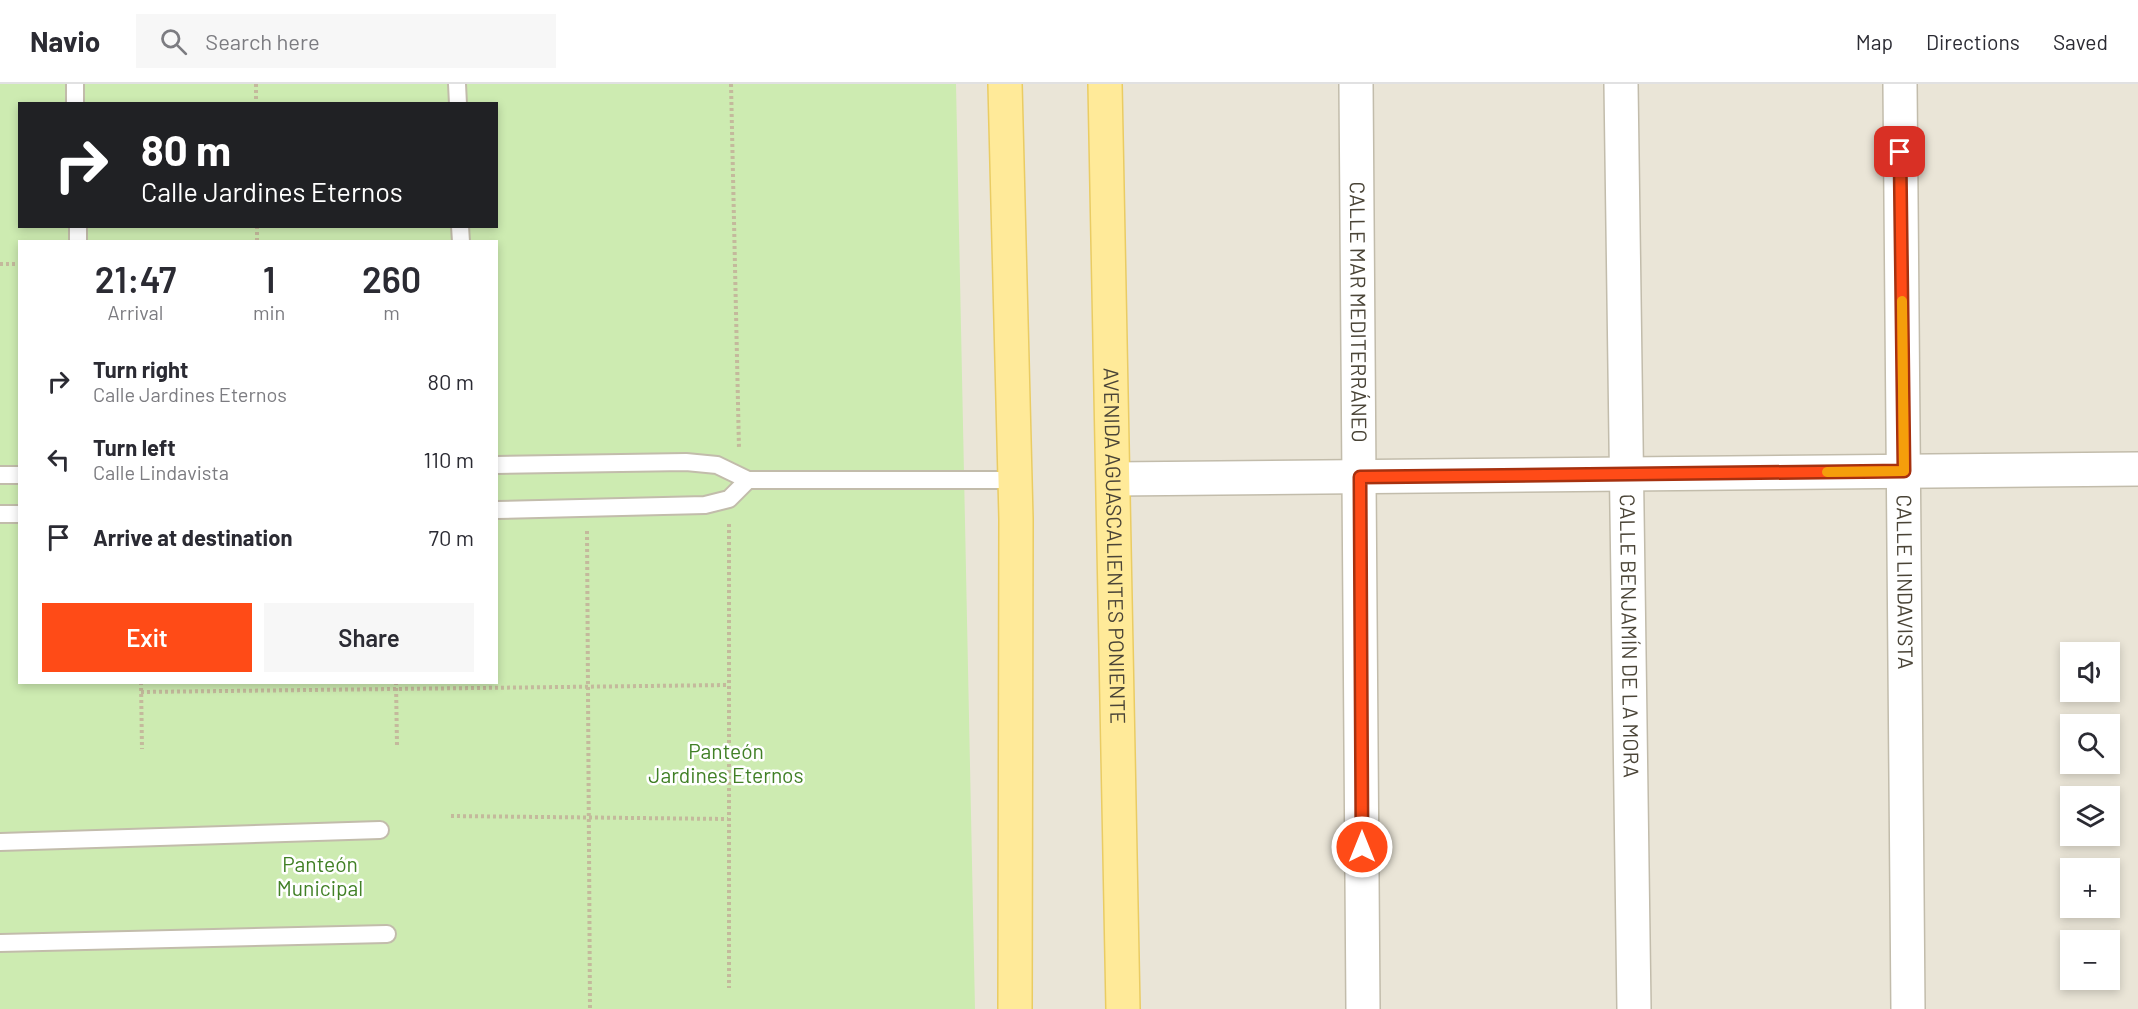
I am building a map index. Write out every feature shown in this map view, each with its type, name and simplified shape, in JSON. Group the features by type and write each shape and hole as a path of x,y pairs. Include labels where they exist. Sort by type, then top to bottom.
{"main road":[{"path":"1005,84 1015,480 1015,1009"},
{"name":"AVENIDA AGUASCALIENTES PONIENTE","path":"1105,84 1123,1009"}],"street":[{"name":"CALLE MAR MEDITERRÁNEO","path":"1356,84 1363,1009"},
{"name":"CALLE BENJAMÍN DE LA MORA","path":"1621,84 1635,1009"},
{"name":"CALLE LINDAVISTA","path":"1900,84 1908,1009"},
{"path":"1114,479 2138,470"}],"lane":[{"path":"75,84 75,102"},
{"path":"457,84 458,102"},
{"path":"498,465 686,462 717,465 748,480 1015,480"},
{"path":"0,475 18,475"},
{"path":"498,510 705,505 729,499 748,480"},
{"path":"0,514 18,514"},
{"path":"0,842 380,830"},
{"path":"0,943 387,934"}],"path":[{"path":"256,84 256,102"},
{"path":"731,84 739,450"},
{"path":"0,264 18,264"},
{"path":"729,499 729,988"},
{"path":"586,509 590,1009"},
{"path":"141,684 142,749"},
{"path":"396,684 397,745"},
{"path":"141,692 728,685"},
{"path":"451,816 728,819"}],"shaded area":[{"path":"0,84 2138,84 2138,1009 0,1009"}],"green space":[{"name":"Panteón Jardines Eternos","path":"0,84 956,84 975,1009 0,1009"}],"slow traffic":[{"path":"1827,472 1904,471 1902,301"}],"route":[{"path":"1362,847 1360,477 1904,471 1900,152"}],"park label":[{"name":"Panteón Municipal","path":"320,877"}]}
